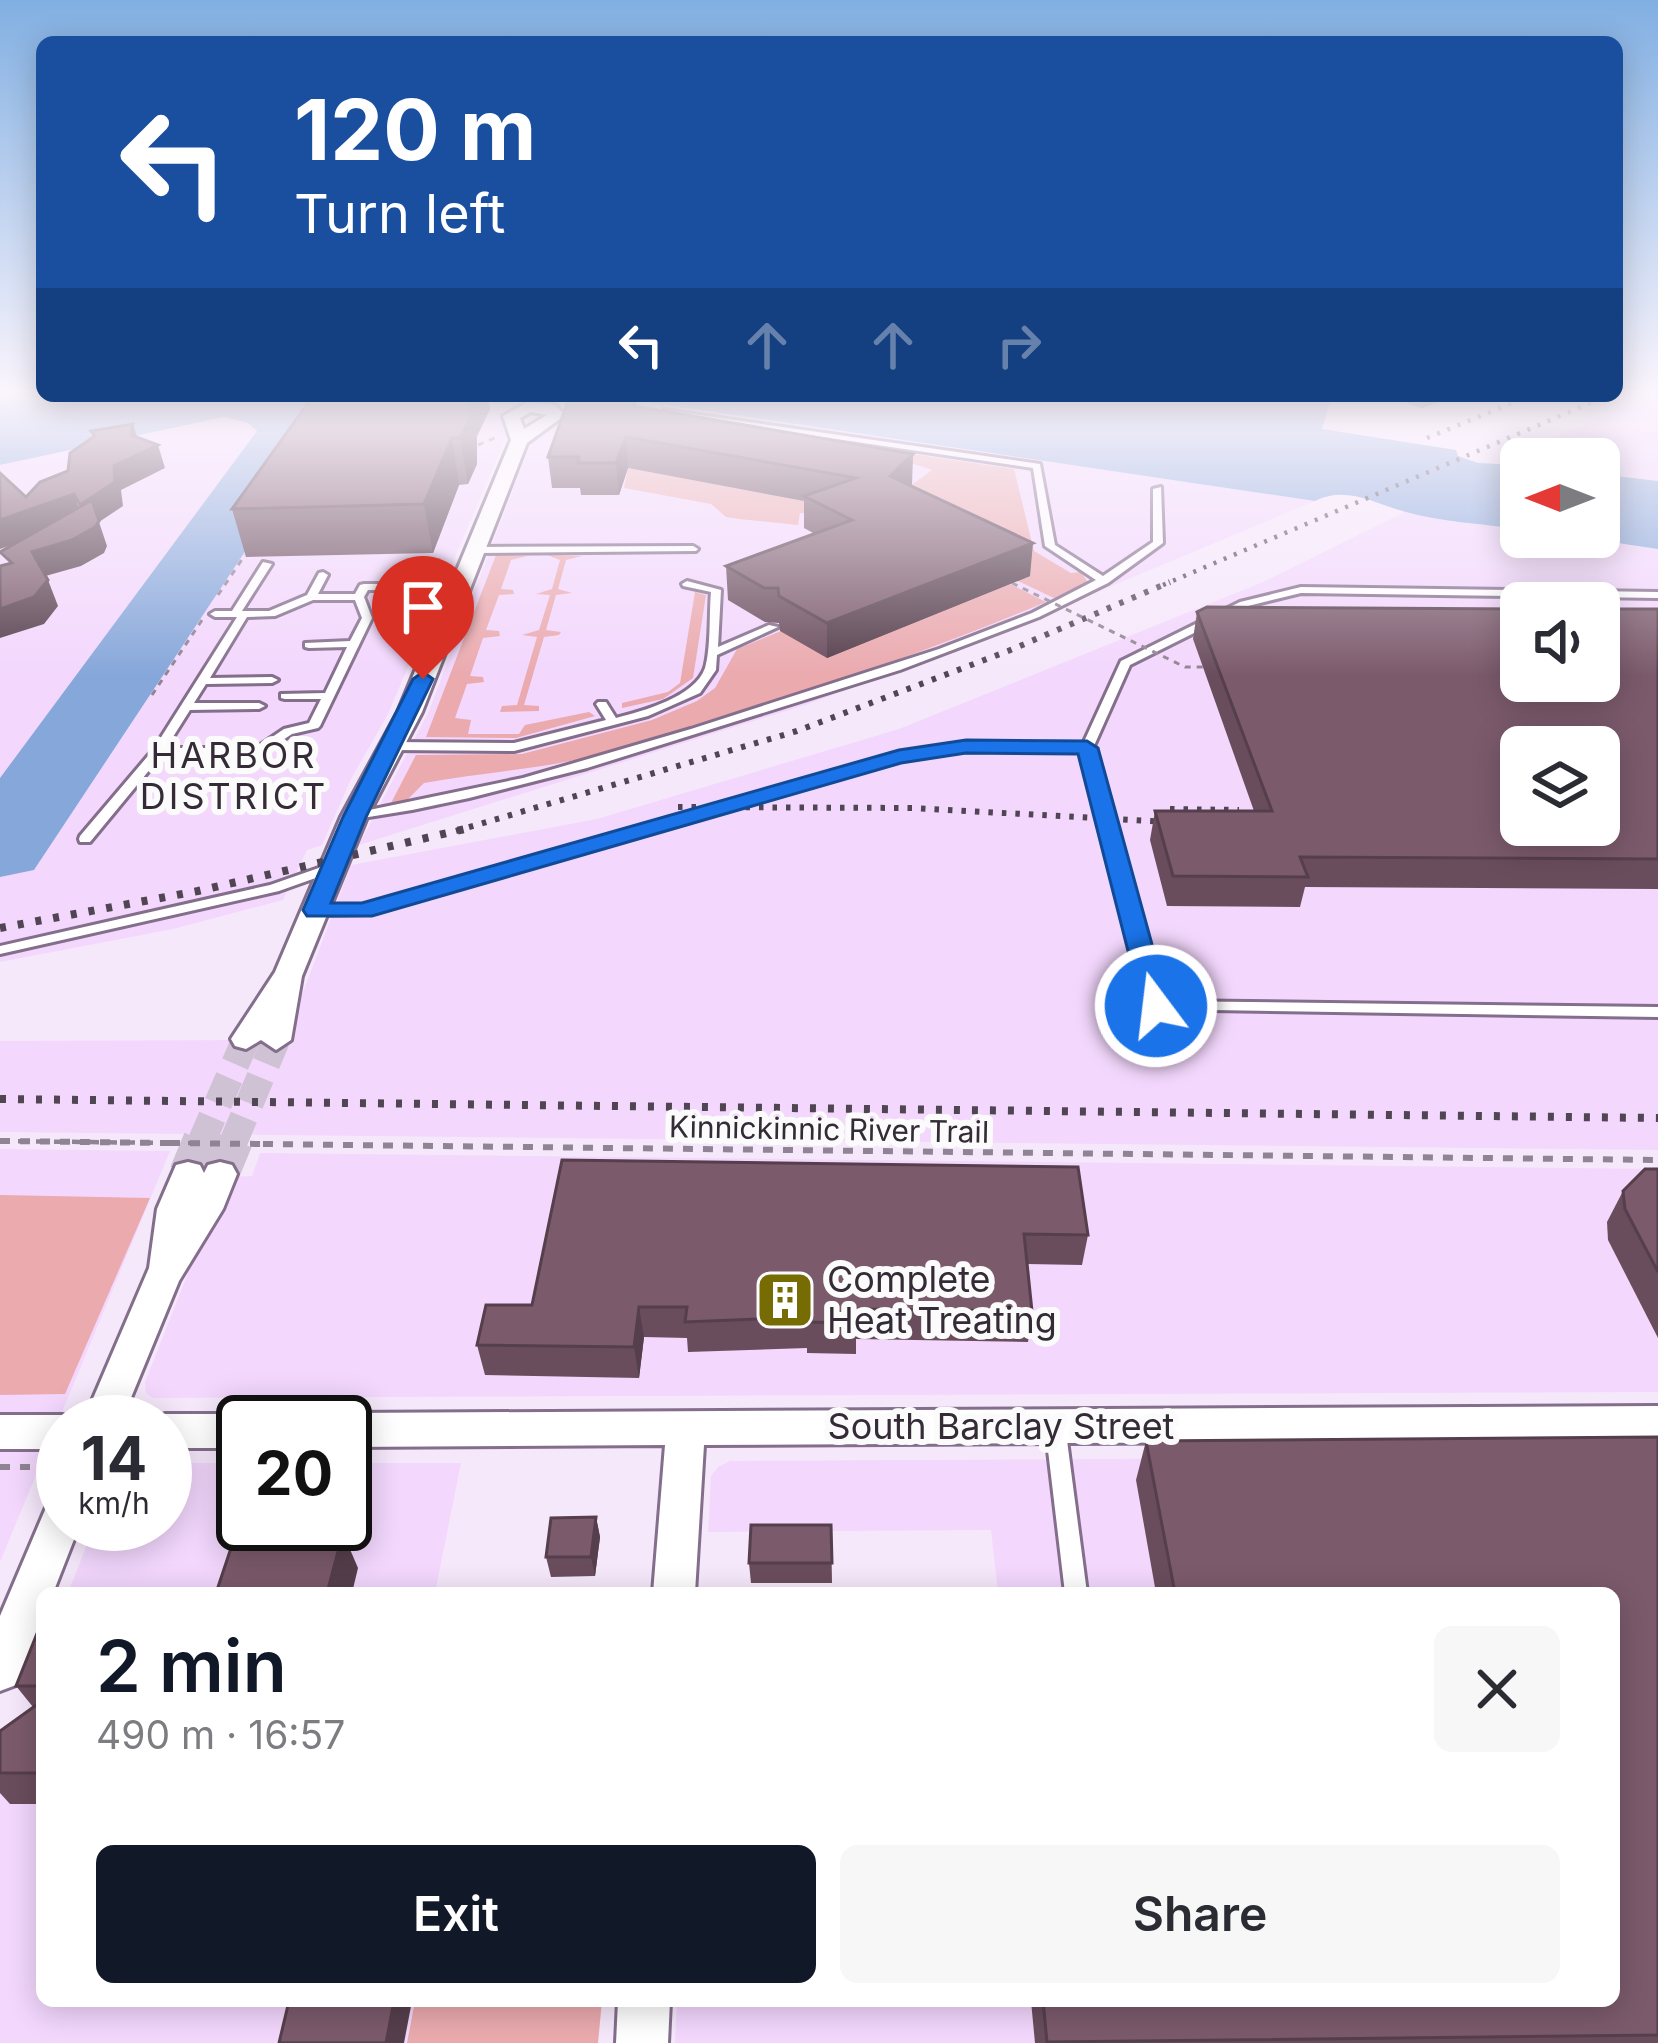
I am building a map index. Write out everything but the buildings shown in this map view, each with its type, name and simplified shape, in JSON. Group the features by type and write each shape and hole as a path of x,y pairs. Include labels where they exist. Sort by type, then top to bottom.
{"street":[{"path":"261,1040 354,817 393,746 475,550 496,485"},
{"path":"113,1395 163,1276 206,1209 204,1174"},
{"name":"South Barclay Street","path":"372,1430 1658,1423"},
{"path":"674,1587 686,1427"},
{"path":"0,1432 36,1432"},
{"path":"0,1669 49,1551"},
{"path":"641,2043 644,2007"}],"lane":[{"path":"1039,485 1050,546 1104,581"},
{"path":"354,817 478,793 880,673 1104,581 1158,543 1158,489"},
{"path":"475,550 693,549"},
{"path":"85,838 158,752 267,564"},
{"path":"311,597 322,574"},
{"path":"393,746 514,747 666,707 696,691 710,670 718,596 710,586 687,584"},
{"path":"260,751 288,731 314,726 367,618 359,597 364,587 460,587"},
{"path":"718,596 739,588"},
{"path":"1658,596 1301,590 1263,597 1125,663 1087,748 1156,1006 1658,1012"},
{"path":"210,615 272,614 311,597 359,597"},
{"path":"712,652 773,627"},
{"path":"309,645 354,644"},
{"path":"202,681 272,680"},
{"path":"285,697 328,697"},
{"path":"602,704 613,722"},
{"path":"186,707 260,706"},
{"path":"316,910 363,910 899,757 966,747 1087,748"},
{"path":"158,752 226,752"},
{"path":"0,950 274,888 333,867"},
{"path":"1055,1425 1075,1587"}],"path":[{"path":"218,595 245,555"},
{"path":"1012,583 1185,667 1203,667"},
{"path":"152,695 210,615"},
{"name":"Kinnickinnic River Trail","path":"0,1141 1658,1160"},
{"path":"0,1467 36,1468"}],"shaded area":[{"path":"0,485 217,485 0,778"},
{"path":"289,485 486,485 388,714 351,779 322,845 307,850 283,900 173,929 0,962 0,876 34,870"},
{"path":"515,485 1209,485 1315,501 987,638 808,704 359,845 429,711"},
{"path":"722,485 850,509 837,514 800,513 798,525 726,517 711,504 624,488"},
{"path":"1018,485 1034,551 1071,573 1081,572 1089,584 1054,598 1018,581 910,486"},
{"path":"1405,512 1500,526 1500,558 1620,558 1620,543 1658,549 1658,1150 0,1132 0,1041 285,1040 351,865 597,819 899,729 1263,582"},
{"path":"496,555 527,556 511,560 501,589 514,594 499,595 486,630 499,631 500,636 483,638 470,676 483,677 484,682 467,684 455,718 471,720 468,734 519,734 525,725 589,712 595,716 516,738 426,737"},
{"path":"547,555 582,556 566,560 558,589 572,593 556,595 546,630 561,632 544,637 524,705 539,706 539,711 500,712 502,706 517,705 537,637 522,635 539,630 550,595 536,594 552,589 560,560"},
{"path":"1010,584 1046,602 886,664 723,718 591,757 424,783 407,800 390,805 416,755 522,754 652,720 715,688 737,649 781,631"},
{"path":"695,592 706,595 693,678 663,699 622,708 622,703 668,692 680,683"},
{"path":"0,1149 170,1151 69,1395 36,1395 36,1475 0,1562"},
{"path":"260,1153 1658,1169 1658,1392 149,1395 145,1382 226,1177 252,1176"},
{"path":"0,1195 150,1198 65,1394 0,1395"},
{"path":"1658,1456 1658,2043 675,2043 677,2007 1620,2007 1620,1587 997,1587 991,1530 708,1532 711,1476 730,1461"},
{"path":"192,1463 216,1463 216,1551 372,1551 372,1463 461,1463 436,1587 70,1587 84,1551 192,1551"},
{"path":"36,1757 36,2007 414,2007 407,2043 0,2043 0,1767"},
{"path":"414,2007 601,2007 598,2043 407,2043"}],"water":[{"path":"217,485 289,485 34,870 0,877 0,778"},
{"path":"1209,485 1500,485 1500,526 1420,515 1350,495 1315,501"},
{"path":"1620,485 1658,485 1658,549 1620,543"}],"tunnel":[{"path":"201,1143 246,1039"},
{"path":"233,1143 276,1040"},
{"path":"188,1174 202,1140"},
{"path":"220,1174 234,1140"}],"railway":[{"path":"1163,585 1397,485"},
{"path":"456,831 797,731 1008,651 1170,582"},
{"path":"678,807 912,808 1188,823"},
{"path":"1170,809 1239,810"},
{"path":"0,928 198,891 469,828"},
{"path":"0,1099 1658,1118"}],"place":[{"name":"Complete Heat Treating","path":"785,1300"}],"district":[{"name":"HARBOR DISTRICT","path":"234,776"}],"route":[{"path":"423,679 354,817 316,910 363,910 899,757 966,747 1087,748 1156,1006"}]}
